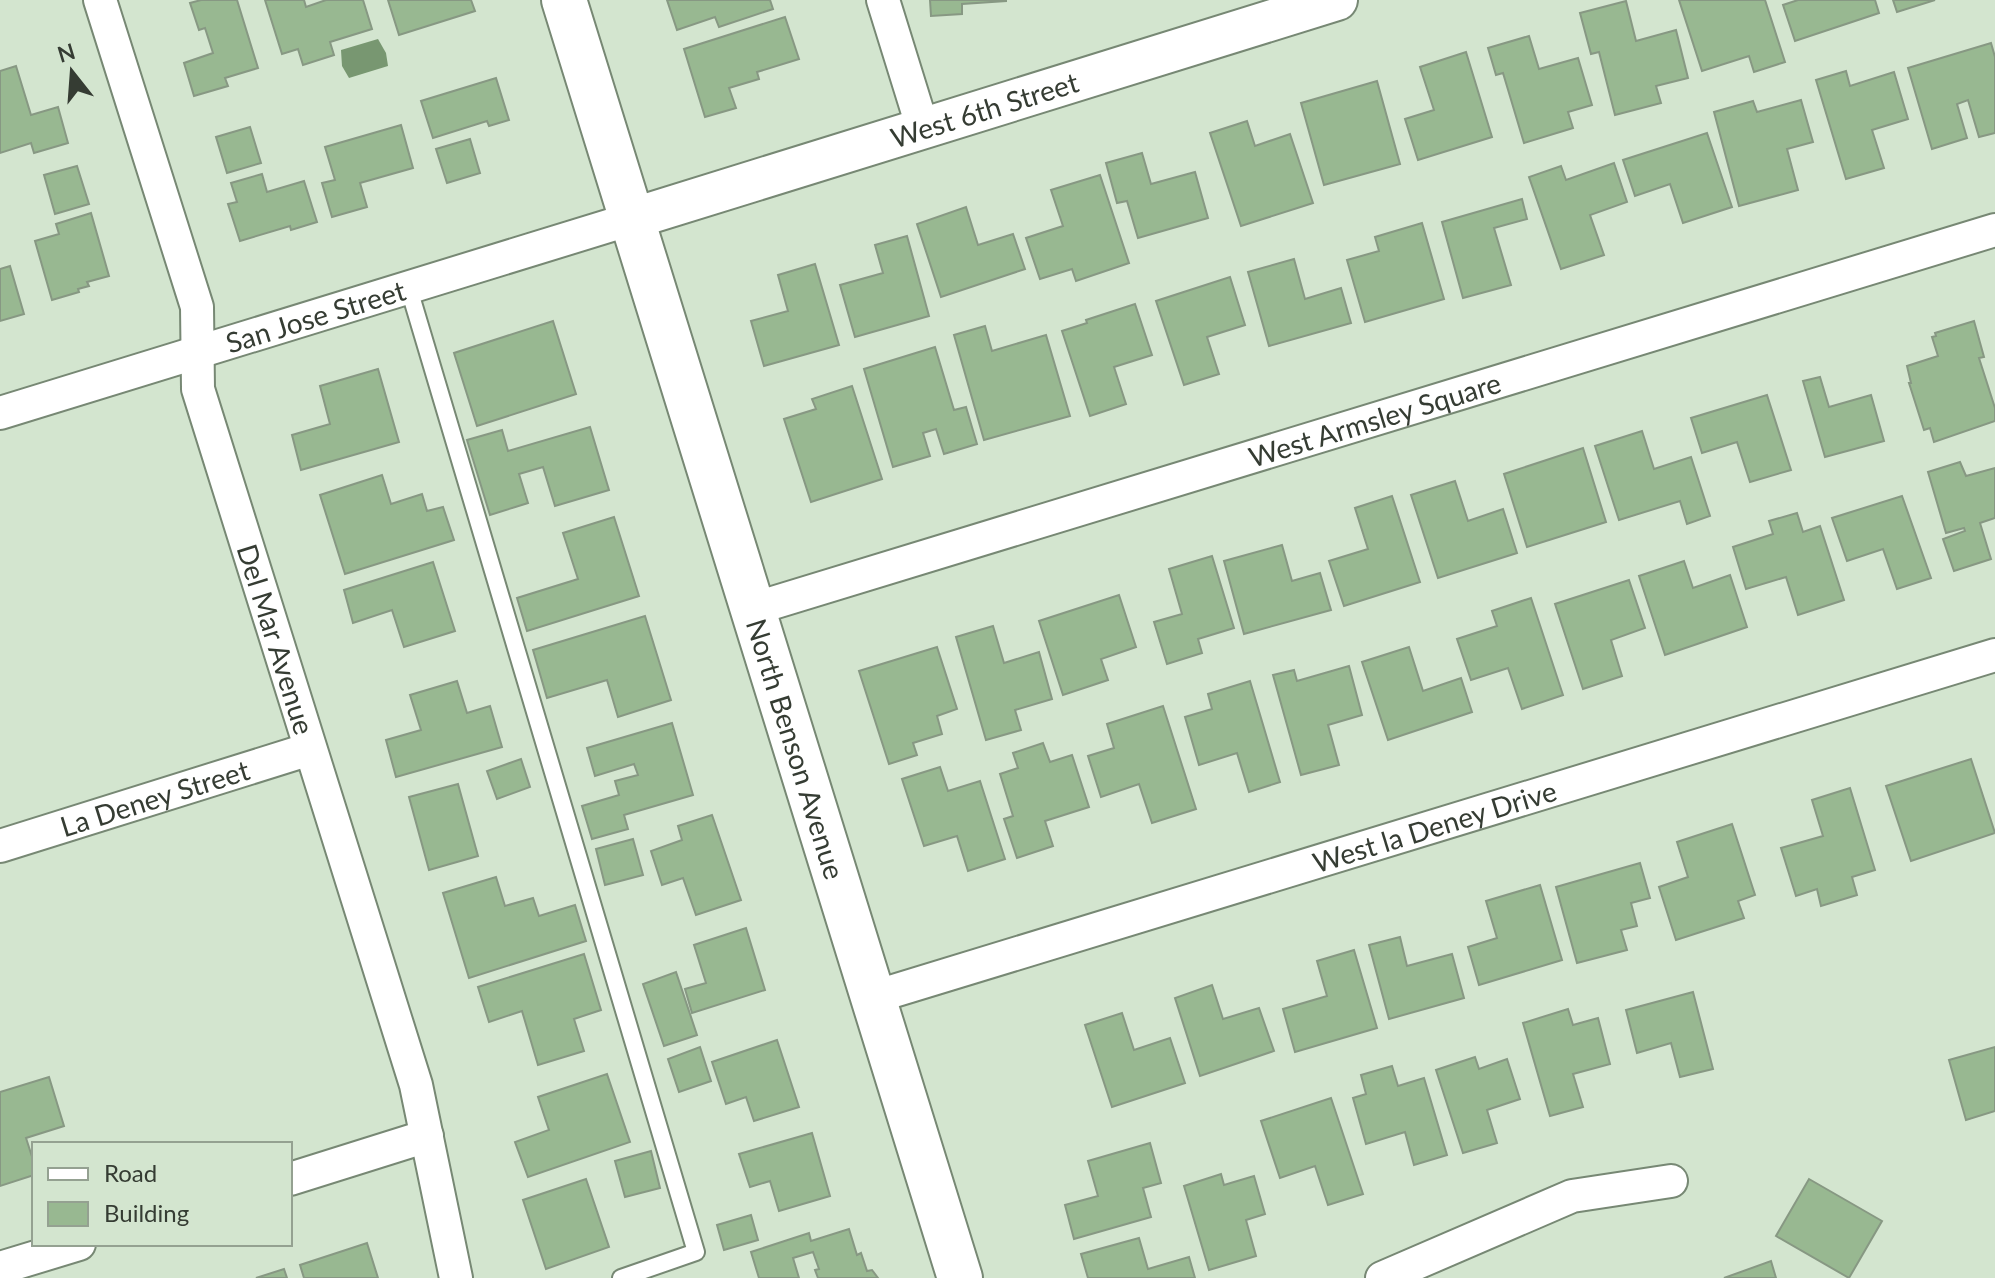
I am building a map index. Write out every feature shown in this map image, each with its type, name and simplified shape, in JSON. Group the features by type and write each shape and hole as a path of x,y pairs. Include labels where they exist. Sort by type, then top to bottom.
{"main road":[{"name":"North Benson Avenue","path":"564,0 960,1278"}],"street":[{"name":"Del Mar Avenue","path":"100,0 197,307 198,389 416,1085 456,1278"},
{"path":"883,0 923,129"},
{"name":"West 6th Street","path":"631,219 1337,0"},
{"name":"San Jose Street","path":"0,413 631,219"},
{"name":"West Armsley Square","path":"753,609 1995,230"},
{"name":"West la Deney Drive","path":"874,997 1995,655"},
{"name":"La Deney Street","path":"0,846 310,749"},
{"path":"292,1178 427,1136"},
{"path":"1382,1278 1444,1266 1572,1196 1671,1181"},
{"path":"0,1268 72,1246"}],"lane":[{"path":"409,289 696,1252 621,1278"}],"shaded area":[{"path":"378,39 386,53 388,66 349,78 342,66 341,50"}],"building":[{"path":"237,0 258,68 225,78 228,86 194,96 184,63 213,53 205,28 199,30 190,3"},
{"path":"265,0 304,0 306,7 326,0 363,0 372,29 330,42 334,55 303,65 298,49 282,54"},
{"path":"388,0 471,0 475,11 399,35"},
{"path":"667,0 770,0 773,9 719,27 715,17 677,30"},
{"path":"930,0 1006,1 962,4 962,14 931,16"},
{"path":"1679,0 1765,0 1785,62 1754,72 1749,56 1702,71"},
{"path":"1798,0 1875,0 1879,13 1795,41 1783,5"},
{"path":"1893,0 1935,0 1897,12"},
{"path":"1626,1 1636,41 1676,30 1688,78 1656,86 1661,103 1615,115 1599,52 1591,54 1580,13"},
{"path":"785,17 799,59 757,72 759,79 729,88 736,108 705,117 684,49"},
{"path":"1529,36 1539,69 1578,58 1592,105 1568,112 1573,128 1524,143 1503,73 1496,75 1488,48"},
{"path":"1991,43 1995,57 1995,133 1979,137 1968,100 1957,104 1967,138 1932,149 1908,68"},
{"path":"1466,52 1492,137 1418,160 1405,119 1434,110 1420,67"},
{"path":"16,66 31,115 58,107 68,143 34,153 31,143 0,153 0,71"},
{"path":"1846,71 1850,86 1894,72 1908,119 1872,130 1884,168 1846,179 1816,80"},
{"path":"496,78 509,120 489,126 487,121 433,138 421,101"},
{"path":"1377,81 1400,164 1324,185 1301,103"},
{"path":"1801,100 1813,142 1787,149 1798,190 1739,206 1714,112 1753,101 1757,112"},
{"path":"1247,121 1255,146 1290,134 1313,203 1241,226 1210,133"},
{"path":"401,125 413,168 360,183 367,207 332,217 322,183 335,180 325,147"},
{"path":"250,127 261,163 227,173 216,137"},
{"path":"1707,133 1732,207 1683,223 1670,184 1635,196 1623,160"},
{"path":"470,139 480,173 447,183 436,149"},
{"path":"1142,153 1151,184 1195,172 1208,218 1138,238 1127,201 1117,203 1106,163"},
{"path":"1614,163 1627,202 1590,215 1604,255 1561,269 1529,177 1561,166 1566,180"},
{"path":"77,166 89,204 55,214 44,175"},
{"path":"262,174 267,192 304,181 317,222 291,230 290,226 240,241 228,204 237,202 231,183"},
{"path":"1100,175 1129,263 1076,281 1072,269 1040,279 1026,238 1063,226 1051,190"},
{"path":"1522,199 1527,219 1494,228 1511,285 1463,298 1442,222"},
{"path":"966,207 978,245 1013,234 1025,269 941,297 917,224"},
{"path":"91,213 109,276 87,282 89,286 78,289 79,292 52,300 35,241 59,234 56,224"},
{"path":"1422,223 1444,299 1365,322 1347,260 1379,251 1375,237"},
{"path":"907,236 929,316 855,337 840,285 883,273 875,245"},
{"path":"1294,259 1305,299 1341,288 1351,323 1269,346 1248,272"},
{"path":"815,264 839,345 764,366 751,321 788,311 778,275"},
{"path":"10,266 24,314 0,321 0,269"},
{"path":"1230,277 1245,325 1207,337 1219,374 1184,385 1156,301"},
{"path":"1135,304 1152,355 1114,367 1126,404 1090,416 1062,331"},
{"path":"553,321 576,394 477,426 454,353"},
{"path":"1974,321 1984,357 1979,358 1995,408 1995,421 1934,442 1930,428 1924,430 1909,383 1907,366 1938,356 1932,337 1936,336 1935,333"},
{"path":"985,326 992,351 1046,335 1070,416 984,440 954,335"},
{"path":"935,347 954,410 966,407 977,444 944,454 936,429 923,433 930,456 893,467 864,369"},
{"path":"378,369 399,442 301,470 292,435 330,424 320,386"},
{"path":"1820,377 1829,407 1871,395 1884,441 1825,457 1803,381"},
{"path":"852,386 882,479 811,502 784,419 816,409 812,399"},
{"path":"1767,395 1791,470 1750,482 1737,442 1702,453 1691,418"},
{"path":"590,427 609,490 555,506 543,467 519,474 528,503 490,515 467,440 502,430 508,451"},
{"path":"1642,431 1654,469 1691,457 1710,516 1687,524 1680,501 1619,520 1595,446"},
{"path":"1583,448 1606,522 1527,547 1504,474"},
{"path":"1960,462 1966,476 1995,468 1995,518 1980,523 1991,559 1954,571 1943,539 1965,531 1964,528 1946,533 1928,472"},
{"path":"382,475 391,504 422,494 427,511 443,507 454,540 345,574 320,495"},
{"path":"1455,481 1468,521 1503,509 1517,553 1438,578 1411,495"},
{"path":"1392,496 1420,582 1344,606 1329,561 1368,549 1355,508"},
{"path":"1902,496 1931,578 1897,589 1883,549 1847,561 1832,518"},
{"path":"1797,513 1803,532 1820,526 1844,600 1798,615 1786,577 1746,589 1733,547 1773,534 1769,521"},
{"path":"614,517 639,596 527,631 517,598 578,579 563,533"},
{"path":"1282,545 1292,581 1320,573 1331,610 1244,634 1224,561"},
{"path":"1212,556 1234,628 1198,639 1202,653 1167,664 1154,622 1182,614 1169,569"},
{"path":"1684,561 1693,588 1730,575 1747,627 1665,655 1639,576"},
{"path":"433,562 455,631 404,647 392,610 353,623 344,590"},
{"path":"1629,580 1645,628 1611,640 1622,676 1583,689 1555,604"},
{"path":"1119,595 1136,647 1101,659 1108,680 1063,695 1039,621"},
{"path":"1531,598 1563,695 1522,709 1508,668 1471,680 1457,639 1497,626 1492,611"},
{"path":"645,616 671,700 618,717 607,680 547,698 533,650"},
{"path":"993,626 1004,663 1039,652 1052,699 1015,710 1021,730 986,740 956,637"},
{"path":"937,647 957,709 937,716 942,734 913,743 917,755 889,764 859,671"},
{"path":"1409,647 1423,691 1461,678 1472,712 1388,740 1362,662"},
{"path":"1349,666 1362,715 1328,725 1339,765 1301,775 1273,675 1294,670 1297,681"},
{"path":"457,681 467,713 490,706 502,747 396,777 386,740 421,730 410,695"},
{"path":"1250,681 1280,782 1249,792 1237,753 1199,765 1185,717 1212,709 1208,694"},
{"path":"1163,706 1196,809 1152,823 1139,784 1101,797 1088,756 1114,748 1107,724"},
{"path":"672,723 693,795 624,815 628,829 592,839 582,806 619,795 615,781 638,775 634,764 595,776 587,748"},
{"path":"1043,743 1050,762 1072,755 1089,807 1045,821 1053,846 1017,858 1004,819 1013,816 1000,774 1018,768 1013,753"},
{"path":"521,759 530,787 497,799 487,771"},
{"path":"1971,759 1995,833 1911,861 1886,786"},
{"path":"940,767 948,791 980,781 1005,859 968,871 957,836 924,846 902,779"},
{"path":"458,784 478,856 429,870 409,797"},
{"path":"1850,788 1875,870 1852,877 1857,895 1821,906 1817,889 1796,896 1781,848 1823,836 1812,800"},
{"path":"712,815 741,900 696,915 683,878 662,885 651,851 682,840 678,826"},
{"path":"1732,824 1755,895 1738,901 1744,918 1676,940 1659,887 1688,877 1677,842"},
{"path":"633,839 643,875 605,885 596,849"},
{"path":"1640,863 1650,898 1631,903 1637,926 1621,930 1627,950 1577,963 1556,887"},
{"path":"496,877 505,906 533,898 539,916 575,905 586,941 469,978 443,893"},
{"path":"1540,885 1562,960 1479,985 1468,947 1497,938 1486,901"},
{"path":"746,928 765,990 692,1013 685,989 706,983 694,945"},
{"path":"1400,937 1407,966 1452,954 1464,998 1389,1019 1369,945"},
{"path":"1354,950 1377,1028 1295,1052 1283,1009 1327,996 1317,961"},
{"path":"584,954 601,1010 574,1019 584,1051 538,1065 522,1011 489,1022 478,987"},
{"path":"676,972 697,1035 664,1046 643,984"},
{"path":"1212,985 1223,1019 1259,1008 1274,1051 1200,1076 1175,998"},
{"path":"1693,992 1713,1069 1680,1077 1671,1043 1637,1053 1626,1010"},
{"path":"1568,1009 1573,1025 1598,1018 1610,1064 1573,1074 1583,1107 1550,1116 1523,1023"},
{"path":"1122,1013 1134,1050 1170,1038 1185,1083 1112,1107 1085,1025"},
{"path":"777,1040 799,1107 754,1121 746,1097 726,1104 712,1062"},
{"path":"700,1047 711,1081 679,1092 668,1059"},
{"path":"1995,1047 1995,1111 1966,1120 1949,1060"},
{"path":"1475,1057 1479,1069 1507,1059 1520,1099 1487,1110 1497,1143 1463,1153 1436,1070"},
{"path":"1392,1066 1398,1086 1424,1078 1447,1155 1414,1165 1405,1132 1366,1144 1353,1098 1366,1094 1361,1075"},
{"path":"607,1074 630,1142 528,1177 515,1142 549,1130 538,1097"},
{"path":"49,1077 64,1126 26,1138 32,1157 32,1176 0,1186 0,1092"},
{"path":"1331,1098 1363,1194 1328,1205 1315,1166 1280,1178 1261,1121"},
{"path":"812,1133 830,1196 779,1211 770,1181 750,1187 739,1154"},
{"path":"1150,1143 1161,1183 1143,1188 1151,1217 1074,1239 1065,1205 1098,1196 1088,1161"},
{"path":"651,1151 660,1188 625,1197 615,1161"},
{"path":"1221,1174 1224,1185 1254,1176 1265,1214 1246,1220 1256,1256 1209,1270 1184,1186"},
{"path":"586,1179 609,1247 546,1269 523,1200"},
{"path":"1809,1179 1882,1221 1849,1278 1776,1236"},
{"path":"751,1215 758,1240 724,1250 717,1225"},
{"path":"849,1229 857,1255 861,1253 867,1271 872,1270 878,1278 818,1278 815,1270 819,1269 813,1252 793,1258 799,1278 759,1278 751,1252 809,1233 811,1241"},
{"path":"1139,1238 1148,1269 1189,1257 1195,1278 1088,1278 1081,1254"},
{"path":"367,1243 378,1278 304,1278 300,1265"},
{"path":"1771,1261 1776,1278 1724,1278"},
{"path":"284,1269 287,1278 256,1278"}]}
